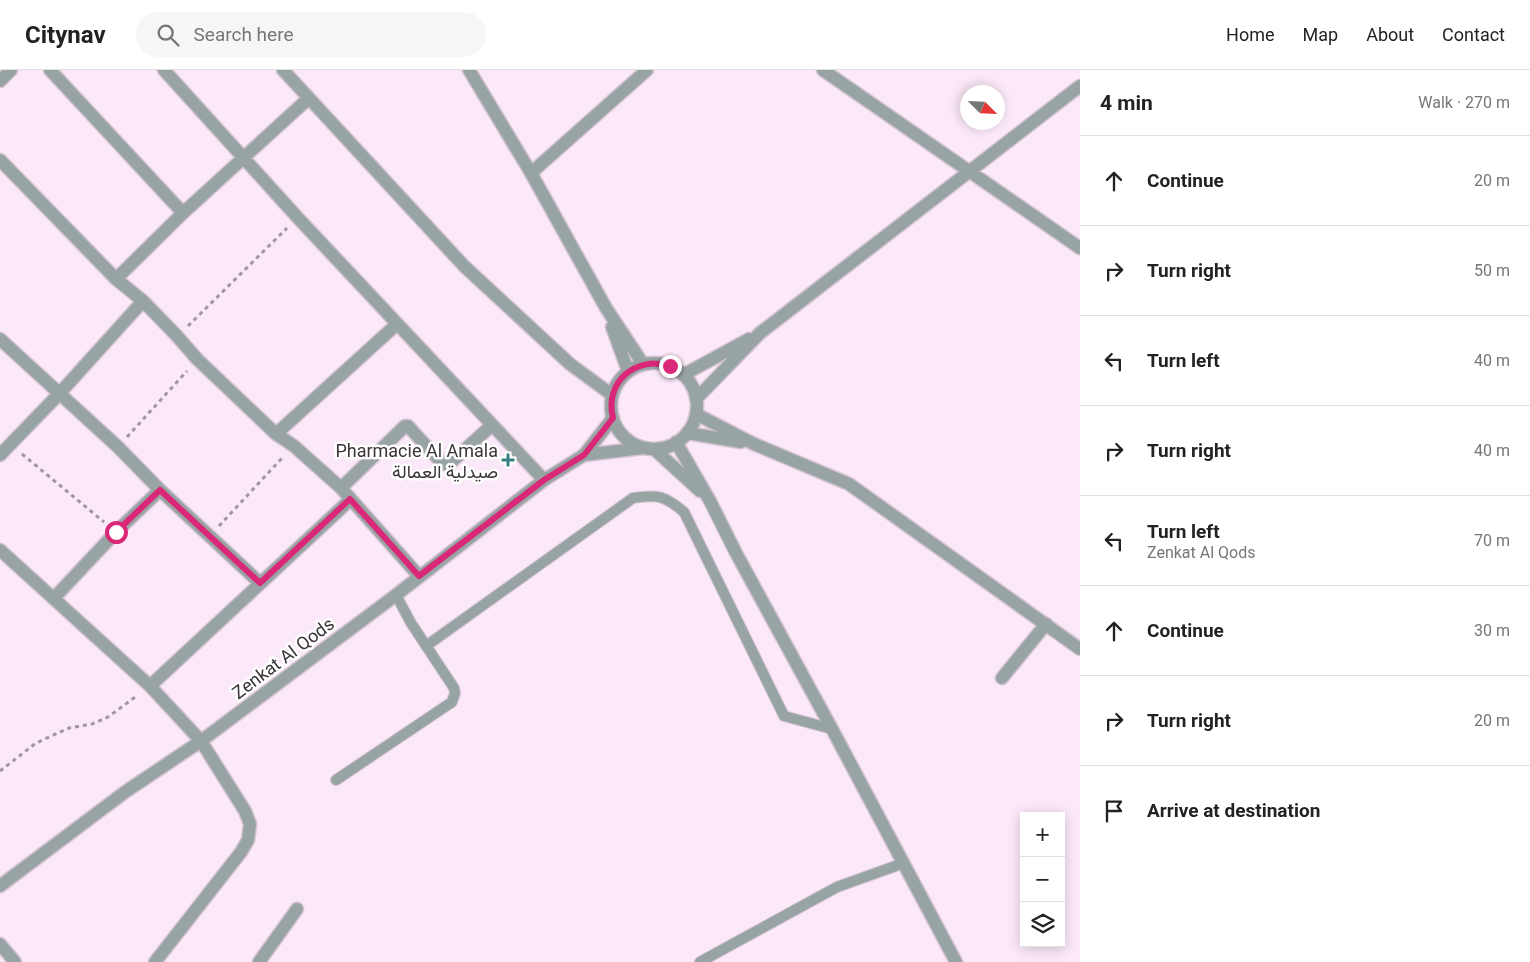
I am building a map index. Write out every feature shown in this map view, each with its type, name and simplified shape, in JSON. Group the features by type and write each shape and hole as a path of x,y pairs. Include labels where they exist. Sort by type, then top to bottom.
{"street":[{"path":"0,81 11,70"},
{"path":"50,70 182,213"},
{"path":"164,70 298,218 544,480"},
{"path":"283,70 464,266 570,364 612,396"},
{"path":"469,70 606,308 643,364"},
{"path":"530,173 647,70"},
{"path":"823,70 1080,248"},
{"path":"696,399 760,333 1080,86"},
{"path":"116,279 182,213 309,98"},
{"path":"0,162 116,279 143,301 197,359 276,434 294,446 340,488 419,576"},
{"path":"0,456 143,301"},
{"path":"606,308 628,371"},
{"path":"276,434 397,324"},
{"path":"684,375 760,333"},
{"path":"0,339 260,583"},
{"path":"584,455 649,448 666,447 676,442 687,432 693,424 696,414 696,399 690,383 684,375 675,368 665,364 643,364 628,371 618,382 612,396 611,409 613,418 617,428 624,437 649,448 710,501"},
{"path":"696,414 754,444 848,484 1080,649"},
{"path":"584,455 613,418"},
{"path":"340,488 404,426 408,426 444,464 448,465 492,425"},
{"path":"687,432 754,444"},
{"path":"676,442 710,501 736,553 956,962"},
{"name":"Zenkat Al Qods","path":"0,886 125,792 200,741 396,595 544,480 584,455"},
{"path":"54,598 116,532 160,490"},
{"path":"150,686 350,499"},
{"path":"0,550 150,686 200,741 245,811 250,824 248,840 241,852 154,962"},
{"path":"1002,678 1046,624"},
{"path":"259,962 298,909"},
{"path":"0,944 15,962"}],"lane":[{"path":"426,646 634,498 652,495 670,500 684,512 784,716 832,730"},
{"path":"336,780 452,702 454,698 454,688 426,646 396,595"},
{"path":"700,962 837,887 904,863"}],"path":[{"path":"177,336 298,218"},
{"path":"118,448 197,359"},
{"path":"10,444 116,532"},
{"path":"210,536 294,446"},
{"path":"0,771 36,743 52,734 69,728 92,724 108,717 150,686"}],"place":[{"name":"Pharmacie Al Amala صيدلية العمالة","path":"508,460"}],"route":[{"path":"116,532 160,490 260,583 350,499 419,576 544,480 584,455 613,418 612,396 618,382 628,371 648,363 670,366"}]}
